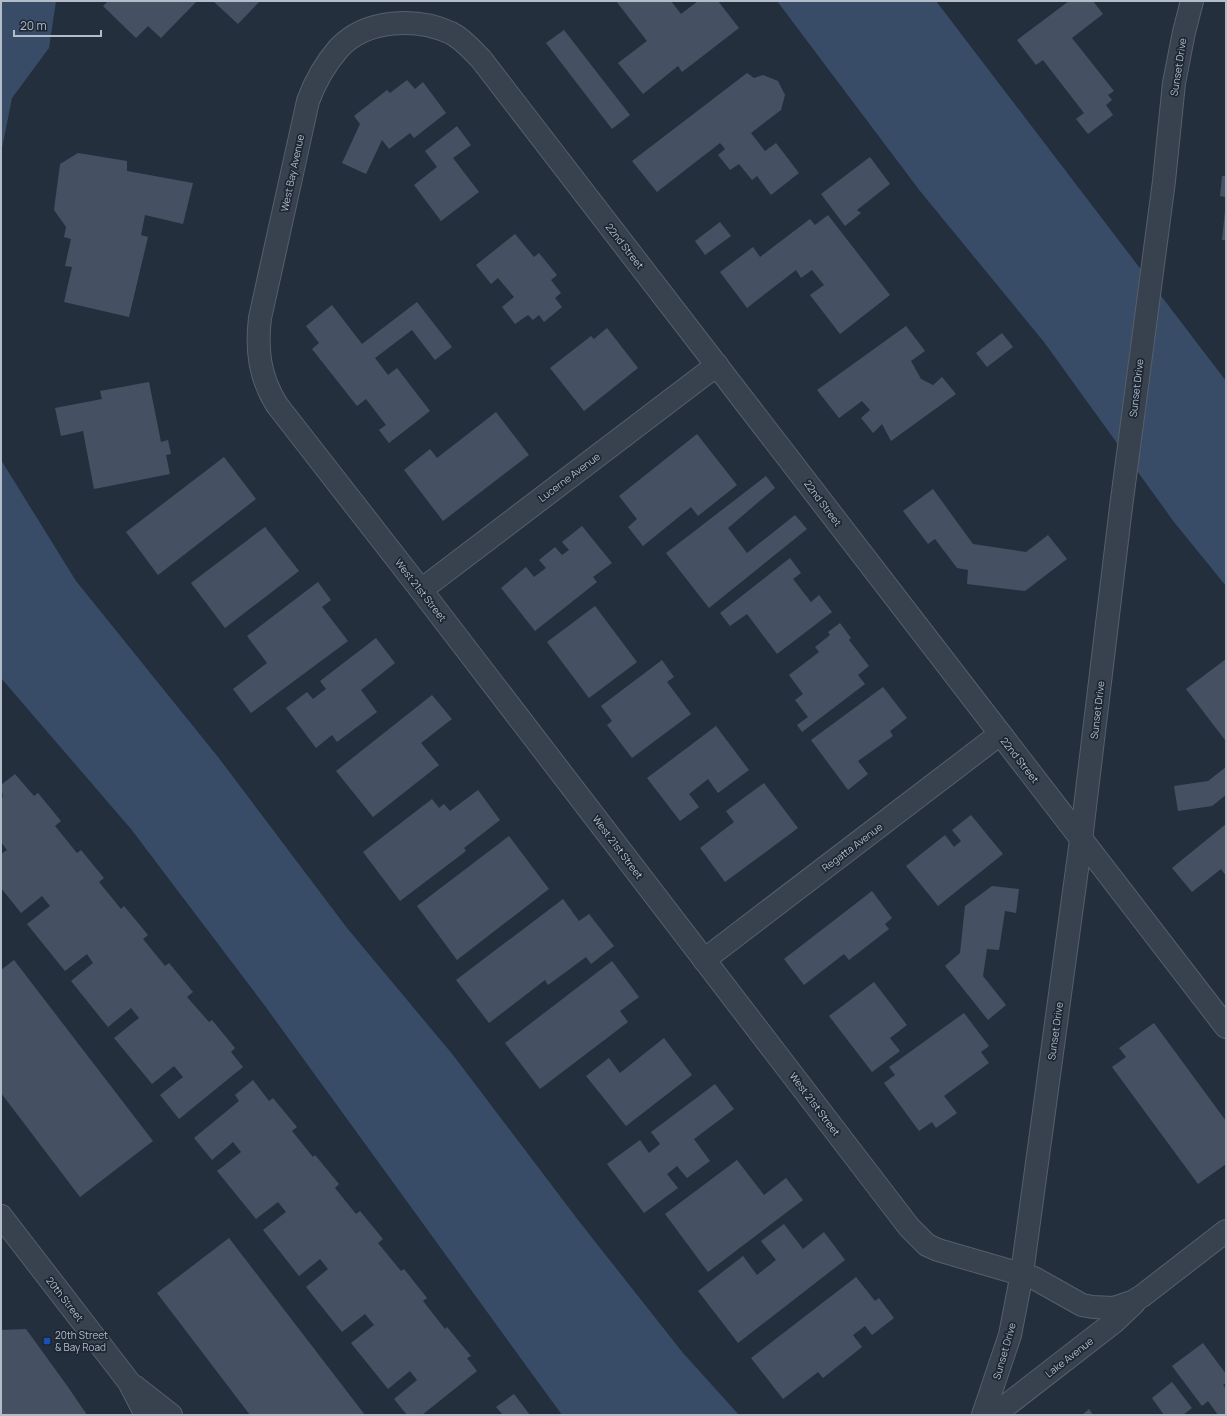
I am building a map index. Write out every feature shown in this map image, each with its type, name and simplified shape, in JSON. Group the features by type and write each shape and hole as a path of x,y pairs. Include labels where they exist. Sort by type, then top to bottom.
{"street":[{"name":"Sunset Drive","path":"983,1415 1010,1335 1022,1273 1081,840 1121,507 1168,144 1174,83 1192,1"},
{"name":"West Bay Avenue","path":"260,364 258,337 260,318 310,95 322,72 339,48 364,32 391,23"},
{"name":"22nd Street","path":"391,23 424,25 451,33 471,48 490,70 1226,1027"},
{"name":"West 21st Street","path":"260,364 264,379 277,406 421,590 918,1237 927,1245 948,1254 1022,1273"},
{"name":"Lucerne Avenue","path":"421,590 717,365"},
{"name":"Regatta Avenue","path":"704,960 1000,734"},
{"name":"20th Street","path":"1,1216 129,1382 146,1415"},
{"name":"Lake Avenue","path":"994,1415 1114,1322 1142,1296 1226,1230"},
{"name":"Lake Avenue","path":"1022,1273 1047,1284 1082,1304 1093,1307 1114,1308 1132,1302 1142,1296"},
{"name":"20th Street","path":"129,1382 171,1415"}],"water":[{"path":"1,1 56,1 49,48 12,98 1,159"},
{"path":"777,1 936,1 1226,381 1226,586 1174,522 1044,342 920,191"},
{"path":"1,460 76,581 218,757 347,928 453,1055 578,1220 683,1353 739,1415 562,1415 265,1006 131,829 1,678"}],"building":[{"path":"108,1 197,1 161,38 148,26 136,38 103,6"},
{"path":"213,1 260,1 238,24"},
{"path":"616,1 671,1 681,14 698,1 718,1 739,28 682,72 678,66 643,94 618,63 647,41"},
{"path":"1069,1 1093,1 1103,14 1072,38 1114,91 1108,95 1112,100 1106,105 1113,115 1088,134 1076,119 1084,113 1043,60 1036,65 1017,40"},
{"path":"564,30 630,115 612,129 546,43"},
{"path":"747,73 754,78 763,75 778,81 785,95 781,110 751,133 765,151 776,143 799,173 771,195 757,176 752,180 739,164 730,170 718,155 725,149 720,143 657,192 632,161"},
{"path":"407,80 415,89 423,82 446,113 414,138 410,133 389,149 382,140 366,174 342,163 360,124 354,116 387,90 390,93"},
{"path":"457,126 471,145 453,158 479,192 441,221 414,185 437,167 425,151"},
{"path":"78,153 127,161 127,171 193,183 183,224 145,215 141,235 148,237 129,317 64,302 72,267 65,266 71,239 64,237 66,227 54,210 60,164"},
{"path":"870,157 890,184 857,210 861,213 845,226 821,194"},
{"path":"1222,176 1226,176 1226,197 1220,196"},
{"path":"1225,211 1226,240 1222,240"},
{"path":"828,215 890,295 840,334 810,295 824,285 812,270 801,278 796,270 747,308 720,272 753,247 760,257 810,219 815,225"},
{"path":"720,222 731,236 705,255 695,241"},
{"path":"515,234 534,257 539,253 557,275 551,280 561,293 555,298 562,307 544,322 539,315 533,320 528,315 515,324 502,307 514,297 498,278 491,284 476,265"},
{"path":"417,302 452,347 435,360 412,330 375,358 388,375 397,368 430,411 389,443 379,430 386,425 366,399 357,406 312,349 319,343 306,326 332,305 362,344"},
{"path":"906,326 925,351 911,361 921,379 933,385 942,377 956,394 891,441 882,424 873,433 861,418 870,410 862,401 839,418 817,390"},
{"path":"607,328 638,368 584,411 550,368 591,336 594,339"},
{"path":"1002,333 1013,347 987,367 976,353"},
{"path":"149,382 161,442 168,440 171,454 166,455 170,474 94,489 83,431 61,436 55,408 102,399 100,391"},
{"path":"496,412 529,455 443,521 404,470 430,449 437,458"},
{"path":"697,434 737,485 698,516 691,507 643,546 628,527 637,519 619,496"},
{"path":"224,457 256,499 158,575 126,532"},
{"path":"766,476 775,488 728,528 747,553 795,515 807,529 709,608 666,553"},
{"path":"933,489 973,544 1026,552 1048,535 1067,559 1025,591 967,584 968,570 957,568 935,539 928,544 903,511"},
{"path":"582,526 612,563 593,577 597,582 535,631 501,588 526,567 534,577 546,568 539,560 555,547 562,555 569,550 562,542"},
{"path":"265,527 299,571 225,628 191,583"},
{"path":"790,558 801,573 793,579 811,602 819,595 832,612 777,654 747,614 730,626 720,613"},
{"path":"318,582 331,600 322,607 348,641 251,713 233,689 267,663 247,636"},
{"path":"595,606 637,662 589,698 547,642"},
{"path":"840,623 851,638 849,640 869,666 858,675 865,684 802,732 797,725 808,717 795,700 803,694 789,675 819,652 815,647 830,635 828,632"},
{"path":"376,638 395,663 361,690 377,712 337,742 332,735 316,748 286,708 307,692 313,699 326,689 320,681"},
{"path":"1226,659 1226,739 1225,740 1186,689"},
{"path":"662,660 674,677 667,682 691,714 632,758 607,725 612,721 601,706"},
{"path":"883,687 907,718 890,731 893,736 858,761 868,774 848,790 811,740"},
{"path":"432,695 452,719 421,743 439,765 373,817 336,771"},
{"path":"716,726 749,770 718,793 708,779 689,794 699,807 680,821 647,778"},
{"path":"1226,767 1226,795 1212,806 1178,811 1174,786 1208,781"},
{"path":"15,774 34,796 38,793 61,821 55,826 77,853 81,850 104,878 99,882 121,909 124,906 148,935 143,939 165,966 169,963 193,992 187,997 209,1022 212,1020 235,1048 231,1052 243,1067 179,1119 160,1095 183,1077 174,1066 152,1084 114,1038 139,1018 131,1008 108,1027 71,981 93,963 87,954 65,971 27,924 50,906 42,896 21,913 1,888 1,854 7,850 1,842 1,798 3,797 1,785"},
{"path":"764,783 798,828 725,882 700,848 734,822 726,811"},
{"path":"478,790 500,820 464,848 466,851 400,901 363,852 432,799 439,808 444,804 450,811"},
{"path":"971,815 1003,854 938,906 906,866 945,835 954,847 961,841 952,830"},
{"path":"1226,824 1226,876 1221,869 1192,892 1172,868"},
{"path":"509,836 549,889 457,960 417,906"},
{"path":"992,886 1019,889 1016,913 1005,911 999,950 987,949 983,976 1006,1005 988,1020 945,966 960,953 965,906"},
{"path":"872,891 892,918 885,924 889,929 849,960 844,954 804,985 784,959"},
{"path":"563,899 579,921 589,914 614,946 591,964 586,957 548,985 545,980 489,1023 456,980"},
{"path":"14,960 153,1141 80,1197 1,1093 1,970"},
{"path":"612,961 639,997 620,1011 628,1022 540,1089 505,1043"},
{"path":"874,982 907,1025 890,1038 900,1051 872,1072 829,1016"},
{"path":"964,1013 989,1046 981,1052 989,1063 944,1096 957,1113 936,1128 932,1122 919,1131 884,1083 895,1075 889,1067"},
{"path":"1154,1023 1226,1121 1226,1164 1198,1184 1112,1067 1126,1057 1119,1048"},
{"path":"664,1038 692,1075 626,1126 586,1076 609,1058 620,1073"},
{"path":"253,1080 269,1101 273,1098 297,1127 292,1131 313,1157 315,1155 339,1184 335,1188 356,1214 360,1211 383,1239 378,1243 401,1271 404,1269 427,1298 423,1301 445,1329 447,1327 471,1356 467,1358 477,1371 422,1415 407,1415 394,1399 417,1380 410,1371 388,1389 351,1343 374,1325 365,1314 342,1332 306,1287 328,1269 320,1259 299,1276 263,1230 286,1212 278,1202 256,1219 217,1171 241,1152 233,1142 212,1160 194,1138 239,1101 235,1095"},
{"path":"715,1084 734,1109 694,1139 710,1161 687,1178 677,1166 667,1174 678,1188 644,1213 607,1164 640,1140 649,1153 660,1144 651,1132"},
{"path":"737,1160 764,1195 786,1178 803,1200 708,1272 665,1214"},
{"path":"784,1224 803,1249 824,1232 845,1260 738,1343 698,1291 743,1256 757,1275 776,1260 761,1241"},
{"path":"229,1238 365,1415 250,1415 157,1293"},
{"path":"856,1277 875,1301 879,1298 894,1318 872,1335 865,1326 853,1335 862,1347 823,1378 818,1372 783,1399 751,1358"},
{"path":"26,1329 87,1415 1,1415 1,1330"},
{"path":"1203,1343 1226,1374 1226,1383 1223,1385 1226,1389 1226,1415 1218,1415 1208,1401 1202,1406 1172,1366"},
{"path":"1172,1382 1192,1408 1183,1415 1164,1415 1152,1398"},
{"path":"514,1394 530,1415 503,1415 496,1407"},
{"path":"1089,1409 1093,1415 1082,1415"}],"place":[{"name":"20th Street & Bay Road","path":"47,1341"}]}
